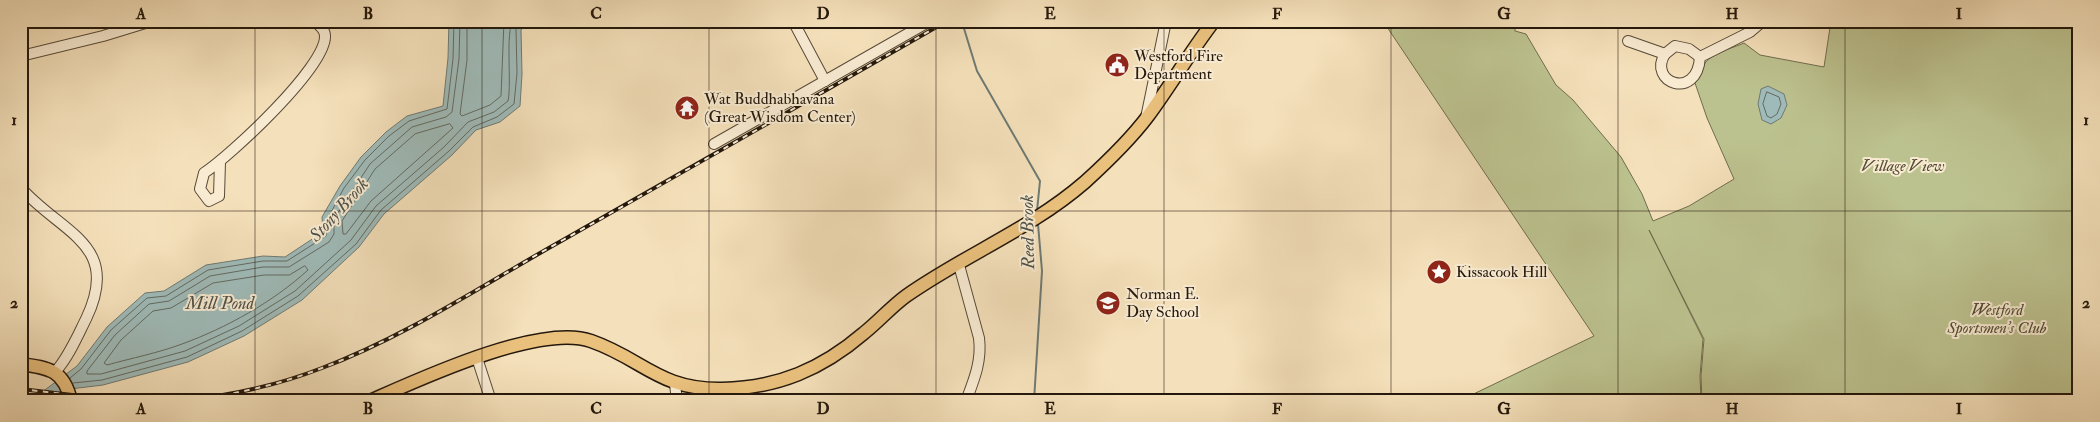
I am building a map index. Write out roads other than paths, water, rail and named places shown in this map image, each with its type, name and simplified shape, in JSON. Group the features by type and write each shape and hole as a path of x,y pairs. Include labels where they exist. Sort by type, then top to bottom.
{"main road":[{"path":"370,401 440,370 517,345 552,338 573,337 591,341 675,384 705,389 751,388 780,382 808,372 838,355 904,298 1038,218 1083,183 1146,119 1214,21"},
{"path":"21,364 58,374 69,396"}],"street":[{"path":"21,56 104,36 152,21"},
{"path":"220,162 227,153 258,128 283,102 315,58 321,48 325,34 314,21"},
{"path":"793,21 825,81"},
{"path":"714,144 930,21"},
{"path":"1146,119 1166,21"},
{"path":"1700,57 1684,47 1675,46 1664,54 1660,64 1661,70 1671,82 1679,84 1688,83 1695,76 1700,57 1750,32 1763,21"},
{"path":"1628,41 1664,54"},
{"path":"21,188 61,222 84,246 98,268 96,292 92,306 58,374"},
{"path":"959,265 965,282 980,349 978,366 966,401"},
{"path":"477,358 491,401"},
{"path":"675,384 677,401"}],"water":[{"name":"Mill Pond","path":"449,21 529,21 521,30 522,74 520,106 500,122 476,130 452,155 384,214 359,247 302,300 244,336 188,362 103,385 62,390 48,401 30,401 77,366 107,327 145,293 164,291 206,265 263,256 285,257 323,232 322,217 340,186 361,157 386,132 407,116 443,106 448,58"},
{"path":"1768,86 1784,94 1787,105 1781,118 1771,124 1762,120 1758,104 1761,89"}],"waterway":[{"name":"Reed Brook","path":"962,22 977,71 1040,181 1037,211"},
{"name":"Reed Brook","path":"1034,401 1042,271 1038,224"},
{"name":"Reed Brook","path":"1030,401 1033,394"}],"railway":[{"path":"179,401 234,393 287,380 322,368 384,341 947,21"},
{"path":"21,389 106,399 185,396"}],"place":[{"name":"Westford Fire Department","path":"1117,65"},
{"name":"Wat Buddhabhavana (Great Wisdom Center)","path":"687,108"},
{"name":"Kissacook Hill","path":"1439,272"},
{"name":"Norman E. Day School","path":"1108,303"}],"park label":[{"name":"Village View","path":"1903,166"},
{"name":"Westford Sportsmen’s Club","path":"1997,319"}],"water label":[{"name":"Stony Brook","path":"339,210"}]}
